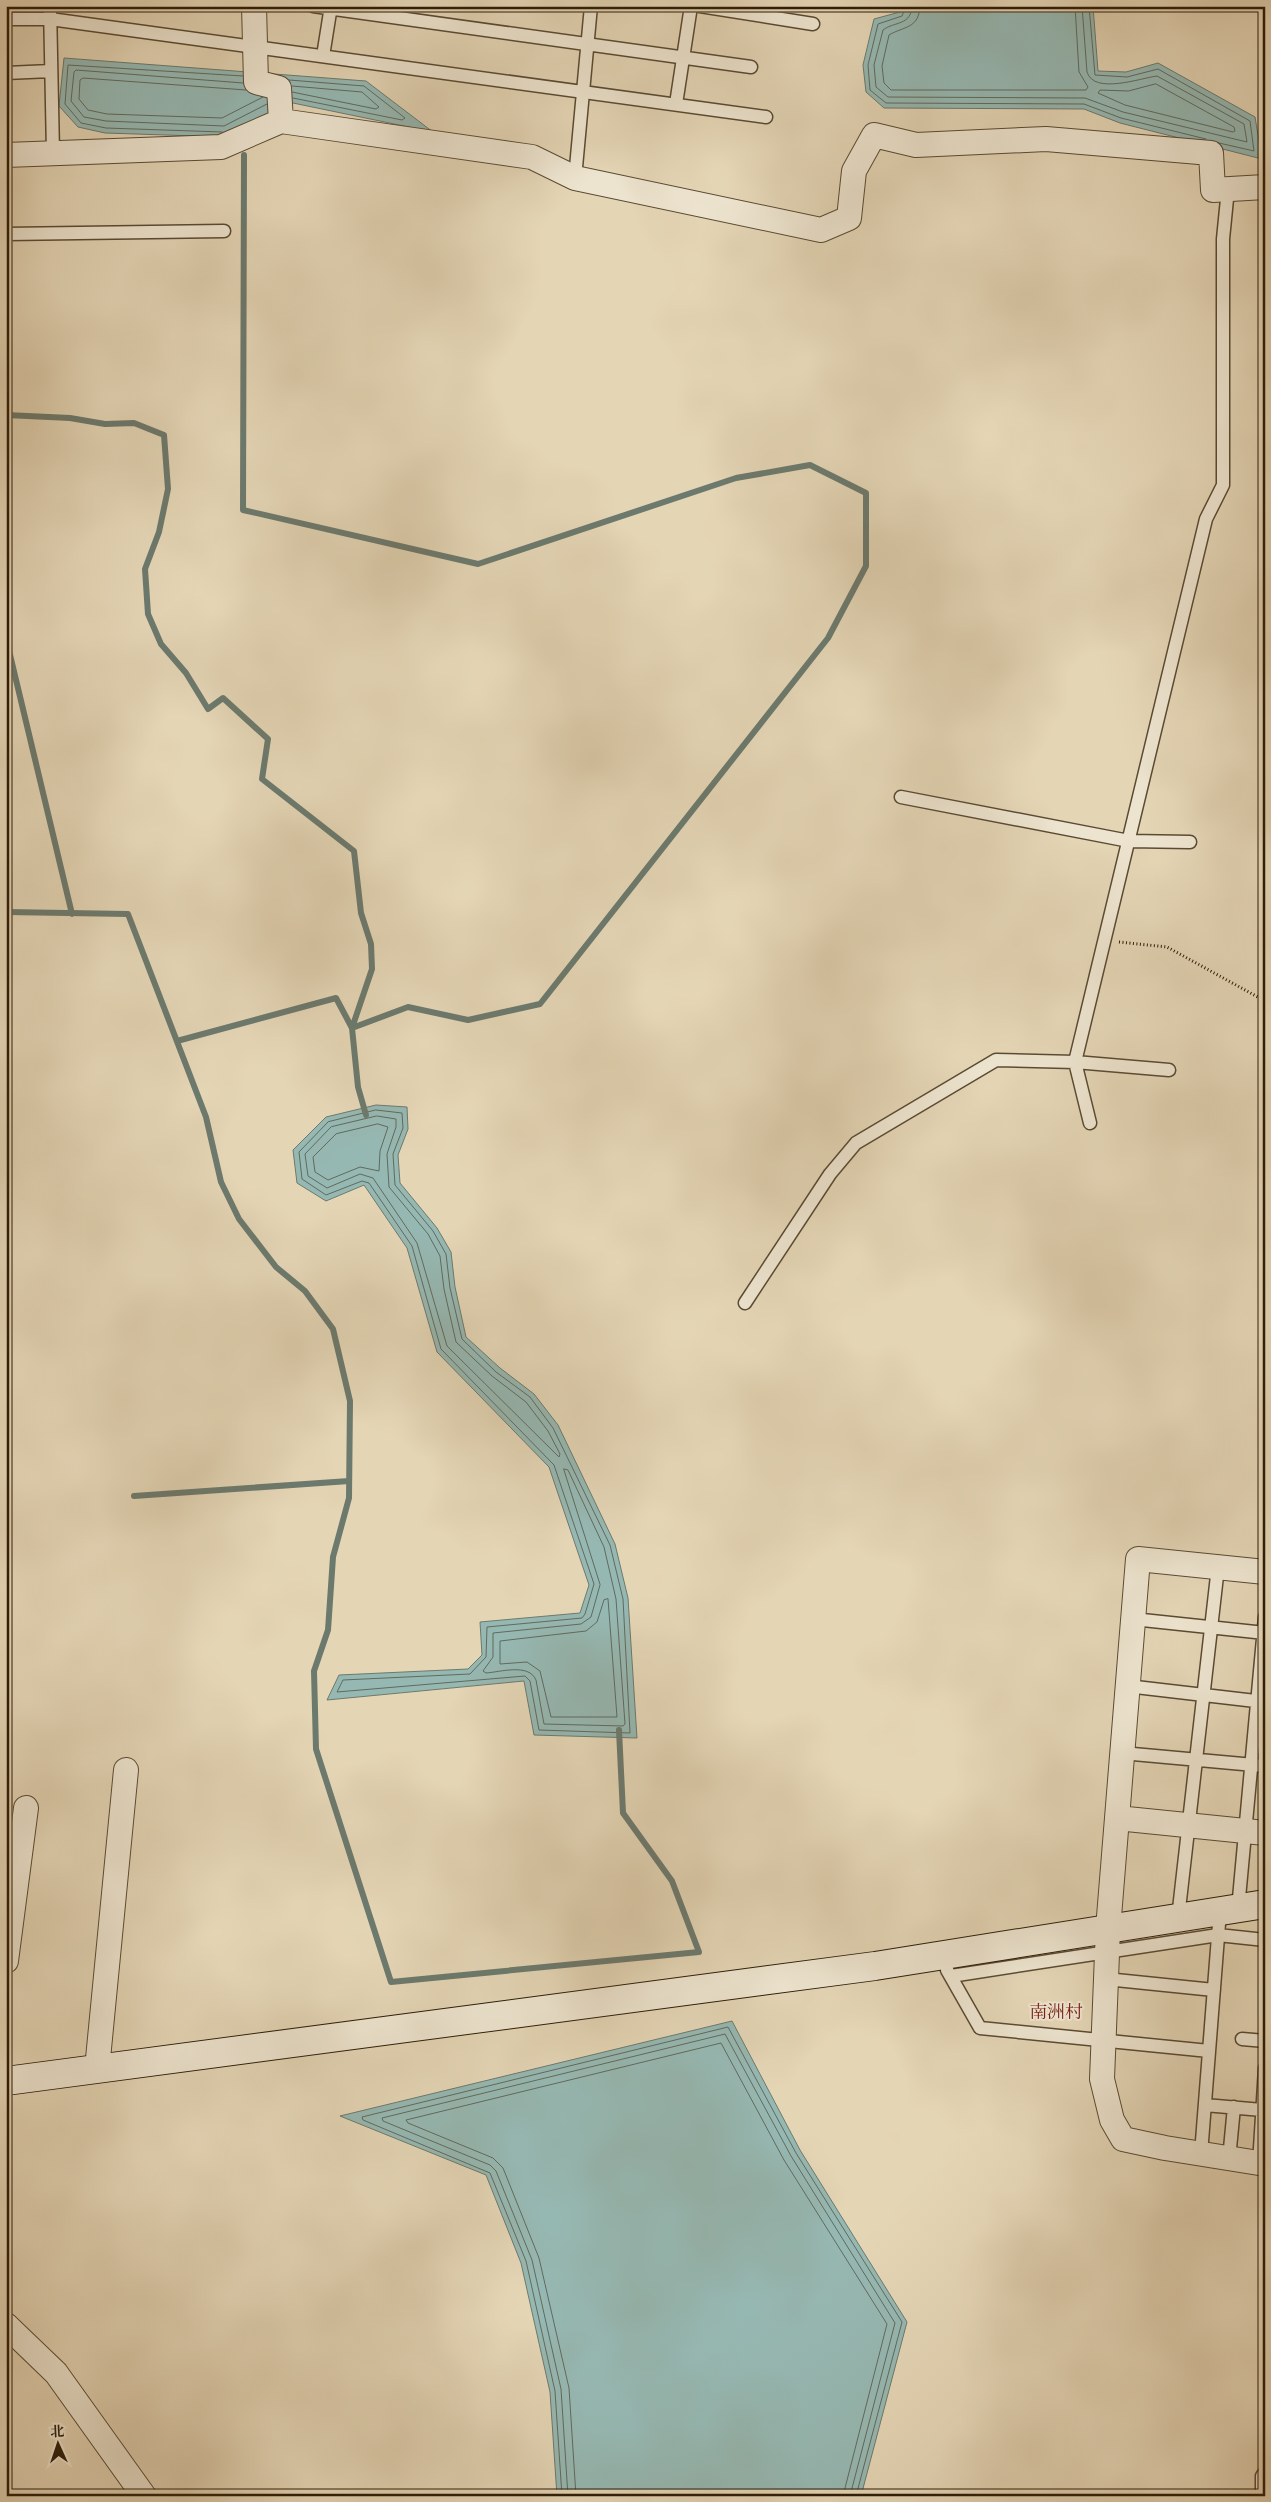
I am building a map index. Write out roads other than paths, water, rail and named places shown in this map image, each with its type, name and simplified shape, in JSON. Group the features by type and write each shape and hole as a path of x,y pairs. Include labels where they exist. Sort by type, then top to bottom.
{"street":[{"path":"254,6 256,82 279,88 281,121"},
{"path":"6,155 221,148 281,121 532,157 575,178 821,230 849,218 854,171 874,135 916,145 1046,139 1211,153 1213,190 1265,187"},
{"path":"1262,2164 1123,2138 1112,2120 1102,2079 1108,1940 1138,1559 1265,1572"},
{"path":"97,2069 126,1770"},
{"path":"6,1961 26,1808"},
{"path":"1117,1818 1255,1832"},
{"path":"6,2080 945,1966 1108,1940 1178,1918 1225,1918 1265,1904"},
{"path":"6,2325 56,2373 144,2496"}],"lane":[{"path":"313,6 751,67"},
{"path":"575,178 590,6"},
{"path":"676,104 691,6"},
{"path":"700,6 813,24"},
{"path":"323,56 330,7"},
{"path":"50,13 53,153"},
{"path":"6,19 50,13 255,47 766,117"},
{"path":"6,73 51,71"},
{"path":"1090,1123 1075,1062 1206,519 1223,484 1224,239 1228,189"},
{"path":"6,234 224,231"},
{"path":"901,797 1128,841 1190,842"},
{"path":"745,1303 830,1174 856,1144 996,1060 1075,1062 1169,1070"},
{"path":"1178,1918 1218,1567"},
{"path":"1201,2154 1214,1990 1225,1918 1255,1832 1251,1765 1261,1701 1265,1617"},
{"path":"1133,1619 1264,1633"},
{"path":"1127,1686 1261,1701"},
{"path":"1122,1753 1265,1766"},
{"path":"1108,1940 1225,1918 1265,1940"},
{"path":"945,1966 980,2028 1209,2051"},
{"path":"1106,1979 1214,1990"},
{"path":"1242,2039 1265,2041"},
{"path":"1262,2164 1262,2110 1265,2068"},
{"path":"1205,2105 1262,2110"},
{"path":"1229,2158 1234,2108"},
{"path":"1262,2496 1262,2476 1265,2472"}],"water":[{"path":"901,6 1093,6 1098,71 1126,72 1158,63 1255,117 1262,159 1120,123 1084,109 884,108 866,92 863,65 874,19 900,12"},
{"path":"64,58 366,81 433,132 293,103 227,137 105,133 78,127 59,106"},
{"path":"376,1105 407,1107 408,1129 398,1155 400,1183 437,1228 451,1252 455,1287 466,1337 500,1368 534,1394 558,1425 615,1544 628,1598 637,1738 534,1735 524,1681 327,1700 339,1675 468,1669 482,1655 480,1622 580,1613 589,1585 549,1467 437,1352 407,1248 364,1185 326,1201 297,1183 293,1150 326,1117"},
{"path":"732,2021 800,2150 907,2322 861,2496 557,2496 550,2392 521,2263 486,2175 340,2116"}],"waterway":[{"path":"244,155 243,510 478,564 736,478 810,465 866,493 866,566 828,638 540,1004 468,1020 408,1007 352,1028 358,1087 366,1115"},
{"path":"6,415 70,418 105,424 134,423 164,435 168,489 159,532 145,569 148,614 161,644 186,673 208,709 223,698 268,739 262,779 354,851 361,913 371,944 372,969 352,1028 336,998 177,1041"},
{"path":"6,638 72,914"},
{"path":"6,912 128,914 206,1117 221,1182 239,1219 276,1267 305,1291 333,1329 350,1401 349,1498 333,1557 328,1630 314,1671 316,1749 391,1982 699,1952 672,1881 623,1813 619,1730"},
{"path":"134,1496 349,1481"}],"district":[{"name":"南洲村","path":"1056,2012"}]}
